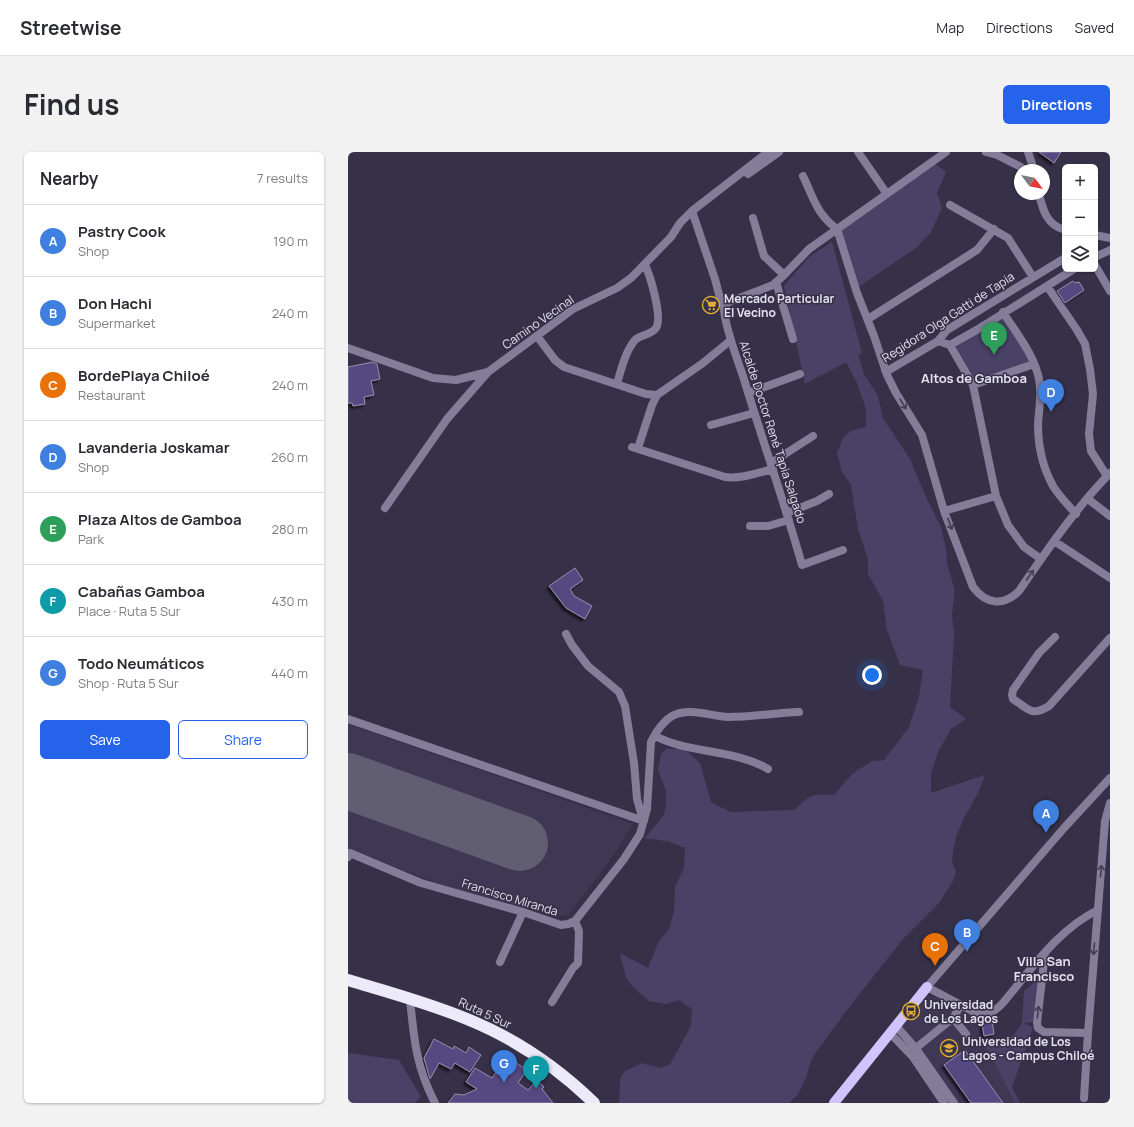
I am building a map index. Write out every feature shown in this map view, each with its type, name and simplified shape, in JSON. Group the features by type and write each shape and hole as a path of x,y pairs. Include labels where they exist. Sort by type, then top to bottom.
{"highway":[{"name":"Ruta 5 Sur","path":"348,980 448,1011 504,1036 554,1069 594,1103"}],"main road":[{"path":"834,1103 927,987"}],"street":[{"name":"Camino Vecinal","path":"385,508 447,419 488,372 573,310 617,288 631,278 671,237 680,223 692,211 768,152"},
{"path":"722,187 746,175 779,152"},
{"path":"858,152 887,194"},
{"path":"724,306 729,302 776,282 809,249 946,152"},
{"path":"986,152 997,155 1015,164"},
{"path":"1028,152 1032,164"},
{"path":"803,176 816,206 826,221 837,229 857,293 868,319 885,370"},
{"path":"1041,200 1047,218 1052,224 1062,229"},
{"path":"950,205 1008,238 1033,277"},
{"name":"Alcalde Doctor René Tapia Salgado","path":"692,211 715,279 721,302 724,306 724,312 731,340 788,516 802,565 843,550"},
{"path":"754,218 764,256 784,275"},
{"path":"868,319 977,250 994,229"},
{"path":"1098,237 1110,238"},
{"path":"1098,255 1110,250"},
{"name":"Regidora Olga Gatti de Tapia","path":"1041,559 1020,591 1014,596 1008,599 992,602 977,592 973,587 944,511 922,435 896,393 885,370 889,370 938,341 947,330 1062,260"},
{"path":"617,384 632,344 636,339 655,330 658,325 658,315 645,265"},
{"path":"1098,271 1110,291"},
{"path":"950,345 1069,272"},
{"path":"776,282 793,339"},
{"path":"938,341 950,345 973,385 996,496 1008,525 1024,546 1041,559 1108,475 1091,451 1089,434 1093,394 1085,344 1047,286"},
{"path":"1003,312 1027,349 1039,378 1041,391 1038,430 1044,462 1053,485 1076,514"},
{"path":"537,336 555,360 564,367 646,394 657,395"},
{"path":"731,340 703,363 657,395 635,447 733,478 741,477 772,466 813,436"},
{"path":"348,348 433,378 456,380 488,372"},
{"path":"973,385 1034,364"},
{"path":"748,393 800,374"},
{"path":"711,425 754,413"},
{"path":"750,526 768,526 829,494"},
{"path":"944,511 996,496"},
{"path":"1088,499 1110,516"},
{"path":"1054,541 1110,578"},
{"path":"566,634 572,645 588,666 618,692 625,706 634,763 637,799 644,822"},
{"path":"1055,637 1038,652 1013,690 1013,698 1033,712 1039,712 1049,706 1110,638"},
{"path":"552,1002 573,968 578,963 579,931 575,921 624,859 640,834 647,810 651,742 663,724 672,716 683,713 700,713 727,717 799,712"},
{"path":"348,719 644,822"},
{"path":"654,736 691,748 745,758 768,768"},
{"path":"1098,910 1075,924 1055,942 996,1010 990,1013 981,1014 927,987 1064,828 1110,778"},
{"path":"1084,1098 1105,821 1110,803"},
{"name":"Francisco Miranda","path":"348,856 350,853 421,883 523,912 560,925 575,921"},
{"path":"500,962 523,912"},
{"path":"1045,953 1036,1023 1038,1028 1044,1032 1088,1034"},
{"path":"410,999 415,1048 426,1084 435,1103"},
{"path":"916,1048 953,1018 961,1005"},
{"path":"953,1018 966,1034"},
{"path":"893,1029 916,1048 954,1103"},
{"path":"893,1029 944,1103"}],"shaded area":[{"path":"934,163 946,172 937,193 942,208 931,232 917,247 857,288 839,230"},
{"path":"832,242 862,353 858,355 864,374 878,396 883,418 910,459 925,495 941,527 946,549 947,564 954,587 952,616 954,634 950,707 966,719 951,729 938,752 931,774 931,793 985,775 978,793 964,818 956,837 952,862 956,871 953,881 939,903 902,940 844,1014 812,1058 805,1080 798,1094 789,1103 619,1103 620,1078 625,1071 642,1063 660,1068 670,1064 691,1026 692,1009 679,1000 666,1004 649,1001 633,987 626,978 620,953 648,968 658,943 669,929 674,911 675,887 684,868 685,848 667,841 645,838 663,816 666,807 666,791 658,770 661,754 666,749 684,749 700,763 711,802 730,812 794,810 812,796 834,795 852,774 872,761 884,760 909,727 919,697 923,670 900,665 887,630 883,601 868,574 868,559 858,529 851,485 842,472 837,453 843,438 850,431 866,427 866,409 857,383 846,362 805,384 784,286 809,257"},
{"path":"1003,317 1031,363 975,380 956,346"},
{"path":"348,724 633,824 607,864 569,914 565,916 507,904 437,883 348,848"},
{"path":"1039,978 1035,1022 1023,1023 1033,1027 1012,1087 1020,1103 1015,1103 984,1042 1013,1036 1022,1023 1024,991"},
{"name":"Universidad de Los Lagos - Campus Chiloé","path":"927,996 937,998 969,1014 981,1018 984,1042 1015,1103 949,1103 915,1054 897,1032"},
{"path":"348,1053 399,1060 421,1097 414,1103 348,1103"}],"building":[{"path":"1039,152 1061,152 1054,163"},
{"path":"1073,281 1075,283 1079,282 1084,290 1065,303 1057,291"},
{"path":"373,362 377,364 380,379 371,381 374,395 364,397 365,404 353,406 352,403 348,403 348,367"},
{"path":"575,568 583,580 570,589 574,596 592,606 585,619 566,608 549,586"},
{"path":"992,1021 994,1034 984,1036 982,1023"},
{"path":"434,1039 453,1049 454,1046 466,1053 469,1047 481,1055 470,1072 455,1063 451,1069 439,1063 430,1079 424,1058"},
{"path":"965,1050 1003,1103 971,1103 944,1065"},
{"path":"506,1056 527,1070 518,1083 528,1090 537,1080 544,1087 542,1089 553,1103 448,1103 455,1094 464,1095 477,1089 466,1082 475,1068 492,1078"}],"runway":[{"path":"348,781 520,843"}],"place":[{"name":"Mercado Particular El Vecino","path":"711,305"},
{"name":"Plaza Altos de Gamboa","path":"994,355"},
{"name":"Lavanderia Joskamar","path":"1051,412"},
{"name":"Pastry Cook","path":"1046,833"},
{"name":"Don Hachi","path":"967,952"},
{"name":"BordePlaya Chiloé","path":"935,966"},
{"name":"Universidad de Los Lagos","path":"911,1011"},
{"name":"Universidad de Los Lagos - Campus Chiloé","path":"949,1048"},
{"name":"Todo Neumáticos","path":"504,1083"},
{"name":"Cabañas Gamboa","path":"536,1089"}],"district":[{"name":"Altos de Gamboa","path":"974,378"},
{"name":"Villa San Francisco","path":"1044,968"}]}
